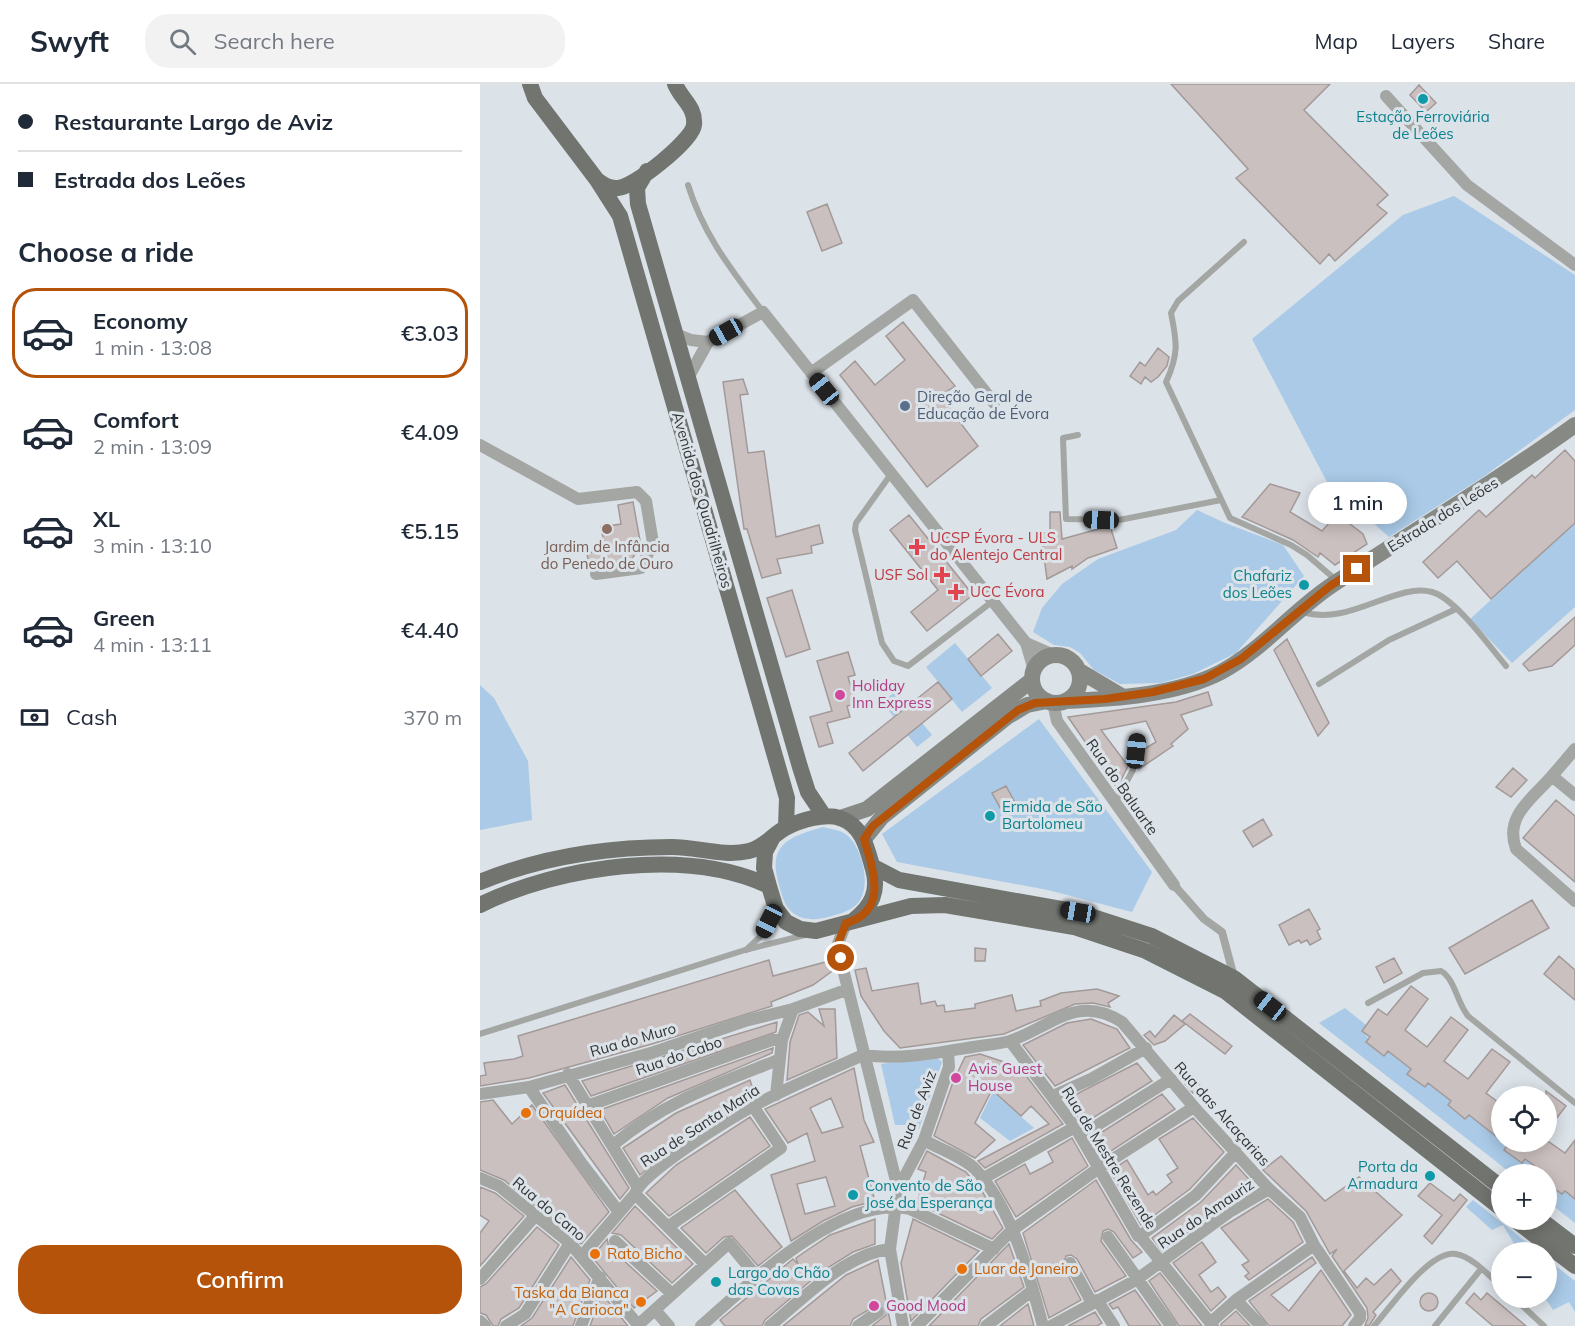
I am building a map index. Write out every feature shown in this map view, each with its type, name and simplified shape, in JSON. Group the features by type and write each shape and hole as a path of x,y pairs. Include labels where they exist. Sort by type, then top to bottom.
{"main road":[{"name":"Avenida dos Quadrilheiros","path":"530,84 534,98 617,208 787,798 780,832"},
{"path":"597,180 609,188 625,187 682,145 691,135 694,122 680,92"},
{"name":"Avenida dos Quadrilheiros","path":"647,171 638,188 638,204 806,784 815,805 832,817"},
{"name":"Estrada dos Leões","path":"864,839 882,817 1007,717 1027,705 1105,699 1170,689 1221,672 1241,659 1338,581 1508,474 1575,425"},
{"path":"480,882 516,867 561,857 645,847 740,853 760,848 780,832 867,809 1033,675 1039,663 1056,656 1073,663 1078,670 1120,695"},
{"path":"1033,675 1039,696 1055,702 1078,688 1078,670"},
{"path":"832,817 854,826 864,839 876,880 874,896 867,910 850,922"},
{"path":"780,832 765,852 765,860 776,909 786,922 800,929 816,931 911,906 945,905 1074,927 1146,951 1225,992 1491,1200"},
{"path":"480,905 546,881 623,867 668,865 705,867 739,874 769,886"},
{"path":"872,866 899,880 1078,912 1152,936 1234,978 1491,1179"},
{"path":"1528,1230 1575,1266"},
{"path":"1554,1230 1575,1246"}],"street":[{"path":"1386,96 1467,185 1575,265"},
{"path":"811,373 913,300 994,403"},
{"path":"688,378 708,342 763,312 1026,643 1033,675"},
{"path":"676,334 691,340 708,342"},
{"path":"480,445 578,499 637,492 646,501 653,543 641,568 596,574"},
{"path":"1026,643 1056,656"},
{"name":"Rua do Baluarte","path":"1055,702 1057,722 1174,885"},
{"path":"1575,749 1514,820 1513,839 1516,849 1575,901"},
{"path":"1552,776 1575,795"},
{"path":"1174,885 1204,919 1222,932 1234,978"},
{"name":"Rua de Aviz","path":"850,922 838,944 846,990 898,1189"},
{"name":"Rua do Muro","path":"480,1094 529,1087 568,1074 654,1052 746,1020 793,1009 846,990"},
{"path":"776,1095 778,1059 793,1009"},
{"name":"Rua das Alcaçarias","path":"948,1052 1010,1041 1066,1014 1095,1010 1122,1022 1194,1107 1269,1189 1300,1217 1314,1245 1360,1313 1360,1318 1354,1326"},
{"name":"Rua do Cabo","path":"587,1106 760,1043 782,1040"},
{"name":"Rua de Mestre Rezende","path":"1010,1041 1078,1131 1138,1236 1212,1324"},
{"path":"1053,1096 1091,1079 1146,1048"},
{"name":"Rua de Aviz","path":"863,1055 898,1057 948,1052 949,1067 924,1140 898,1189 890,1249 889,1306 903,1326"},
{"name":"Rua de Santa Maria","path":"582,1256 636,1190 658,1168 753,1106 863,1055"},
{"path":"613,1145 654,1113 676,1101 778,1059"},
{"path":"568,1074 613,1145 636,1190 705,1264"},
{"path":"982,1179 1078,1131 1171,1079"},
{"path":"529,1087 582,1164 619,1212"},
{"path":"669,1226 781,1148 753,1106"},
{"path":"917,1326 1011,1231 1099,1168 1194,1107"},
{"path":"924,1140 975,1168 1011,1231 1033,1290 1043,1326"},
{"path":"1140,1236 1196,1195 1236,1152"},
{"name":"Rua do Cano","path":"480,1178 499,1186 570,1243 639,1325"},
{"name":"Rua do Amauriz","path":"1138,1279 1231,1211 1269,1189"},
{"path":"701,1326 715,1322 757,1277 816,1232 871,1210 896,1206 910,1209 994,1249"},
{"path":"480,1279 534,1216"},
{"path":"1108,1237 1172,1326"},
{"path":"615,1241 671,1293"},
{"path":"506,1326 525,1314 570,1243"},
{"path":"639,1325 671,1293 729,1243 757,1277"},
{"path":"1212,1324 1236,1300 1314,1245"},
{"path":"770,1326 855,1259 876,1250 890,1249"},
{"path":"1070,1263 1114,1326"},
{"path":"580,1326 600,1276"},
{"path":"1051,1326 1072,1321 1095,1301 1138,1279"},
{"path":"986,1326 1033,1290"},
{"path":"1236,1300 1261,1326"},
{"path":"858,1326 889,1306"},
{"path":"655,1310 669,1326"},
{"path":"480,1321 485,1326"}],"lane":[{"path":"688,184 699,219 714,246 763,312"},
{"path":"1244,242 1178,301 1171,313 1177,346 1175,364 1166,382 1230,518 1291,545 1338,581"},
{"path":"1078,435 1063,438 1066,519 1119,520 1221,500"},
{"path":"892,473 856,523 855,530 882,643 894,661 908,666 993,601"},
{"path":"1300,611 1312,615 1331,616 1413,592 1432,592 1448,601 1506,666"},
{"path":"1319,684 1389,640 1456,609"},
{"path":"1114,803 1133,770 1137,739"},
{"path":"746,950 763,934 776,909"},
{"path":"480,1034 746,950 793,940 816,931"},
{"path":"1368,1003 1423,973 1441,971 1449,979 1468,1016 1575,1102"},
{"path":"1374,1326 1434,1259 1456,1254 1469,1259 1491,1278"},
{"path":"1435,1326 1481,1269"},
{"path":"1525,1308 1544,1326"}],"shaded area":[{"path":"1454,196 1575,275 1575,410 1483,477 1389,537 1327,482 1252,339 1403,215"},
{"path":"1197,510 1283,545 1304,576 1236,653 1193,674 1161,683 1120,684 1094,670 1080,653 1070,647 1054,645 1033,632 1042,608 1062,584 1098,559 1176,530"},
{"path":"1575,523 1575,607 1512,663 1470,619"},
{"path":"955,643 992,688 962,712 926,667"},
{"path":"480,685 494,698 528,761 532,820 480,830"},
{"path":"896,691 932,735 917,747 882,702"},
{"path":"1039,719 1152,872 1132,912 1048,890 897,862 882,834"},
{"path":"823,827 842,832 853,842 864,869 864,889 857,904 847,911 824,918 806,919 797,916 785,904 776,871 776,860 784,844 791,839"},
{"path":"1345,1008 1366,1025 1362,1031 1384,1056 1388,1051 1411,1069 1408,1074 1425,1087 1428,1083 1451,1101 1448,1105 1465,1119 1469,1115 1491,1132 1491,1152 1507,1152 1521,1163 1525,1159 1531,1164 1499,1164 1319,1023"},
{"path":"936,1057 942,1062 919,1129 906,1125 895,1125 881,1064"},
{"path":"993,1092 1034,1128 1010,1141 980,1118"},
{"path":"1557,1191 1561,1194 1565,1191 1575,1199 1575,1223 1557,1209"},
{"path":"1473,1200 1491,1214 1491,1229 1466,1207"},
{"path":"1506,1230 1511,1230 1526,1242 1513,1242"},
{"path":"1557,1267 1575,1281 1575,1312 1569,1302 1557,1308"}],"building":[{"path":"1171,84 1330,84 1304,110 1388,195 1377,205 1387,213 1335,261 1329,254 1320,264 1236,178 1248,169"},
{"name":"Estação Ferroviária de Leões","path":"1419,85 1436,103 1426,112 1410,95"},
{"path":"827,204 842,243 822,251 807,212"},
{"name":"Direção Geral de Educação de Évora","path":"903,322 955,386 940,396 978,446 927,487 840,375 855,361 875,385 905,360 886,336"},
{"path":"1158,348 1169,357 1167,366 1151,382 1145,377 1141,384 1130,376 1140,362 1145,366"},
{"path":"743,379 748,394 740,395 748,453 764,451 776,537 819,525 823,543 811,546 812,553 777,559 781,573 762,578 747,529 744,529 723,382"},
{"path":"1565,450 1575,461 1575,523 1491,599 1457,561 1438,578 1423,562 1479,510 1486,517 1532,475 1535,478"},
{"path":"1270,484 1300,493 1290,512 1322,531 1337,514 1363,534 1367,544 1335,565 1320,553 1318,557 1293,540 1242,517"},
{"path":"633,502 641,546 631,560 589,567 587,553 605,550 601,527 621,524 618,505"},
{"path":"1050,512 1060,512 1062,539 1110,526 1117,548 1088,558 1072,569 1072,566 1047,579 1041,534 1050,532"},
{"path":"909,515 973,595 927,631 911,612 938,590 890,530"},
{"path":"792,590 810,649 786,657 767,598"},
{"path":"1575,617 1575,645 1552,666 1529,671 1523,664"},
{"path":"998,634 1012,651 981,676 968,659"},
{"path":"1287,639 1329,723 1318,736 1274,650"},
{"name":"Holiday Inn Express","path":"848,652 855,675 848,677 856,704 847,706 850,717 827,723 833,743 819,747 810,717 832,711 817,661"},
{"path":"938,682 952,699 863,771 849,753"},
{"path":"1208,692 1212,705 1181,715 1188,729 1171,744 1173,746 1139,769 1141,751 1156,742 1146,721 1101,730 1128,766 1117,788 1068,717 1176,702"},
{"path":"1513,768 1527,780 1511,797 1496,787"},
{"path":"1006,786 1017,806 1003,813 992,793"},
{"path":"1556,800 1575,816 1575,882 1523,838"},
{"path":"1263,819 1272,835 1253,847 1243,831"},
{"path":"1532,900 1549,928 1465,974 1449,948"},
{"path":"1309,909 1320,929 1317,931 1321,939 1310,945 1307,940 1301,943 1299,940 1289,945 1279,925"},
{"path":"975,948 986,949 985,961 975,961"},
{"path":"1559,956 1575,970 1575,1000 1544,974"},
{"path":"1394,958 1402,973 1384,983 1376,967"},
{"path":"769,960 773,976 833,960 835,969 813,985 771,1002 772,1006 652,1044 529,1078 480,1086 480,1076 486,1075 484,1063 523,1056 518,1036"},
{"path":"866,968 872,991 918,983 921,1004 935,1001 937,1006 944,1005 945,1012 975,1008 975,1004 1012,995 1016,1011 1041,1006 1040,1001 1061,993 1097,989 1119,996 1108,1003 1110,1007 1093,1003 1075,1004 1004,1034 900,1048 884,1031 861,996 855,970"},
{"path":"1411,986 1428,999 1405,1030 1427,1047 1451,1017 1468,1030 1444,1061 1468,1079 1492,1049 1510,1062 1486,1093 1491,1097 1491,1132 1469,1115 1465,1119 1448,1105 1451,1101 1428,1083 1425,1087 1407,1074 1411,1069 1388,1051 1384,1056 1366,1042 1370,1037 1362,1031 1378,1009 1387,1015"},
{"path":"819,1009 835,1009 837,1058 787,1080 790,1042 799,1015 808,1012 824,1026"},
{"path":"1190,1014 1232,1046 1225,1054 1182,1021"},
{"path":"1174,1015 1185,1024 1165,1041 1154,1045 1144,1035 1150,1031 1155,1037"},
{"path":"1091,1019 1117,1029 1130,1048 1055,1086 1023,1045 1067,1023"},
{"path":"777,1022 776,1032 591,1096 582,1081"},
{"path":"773,1048 772,1053 668,1098 614,1134 600,1110"},
{"path":"980,1054 1013,1065 1024,1073 1063,1124 985,1168 978,1161 1049,1124 1031,1106 1021,1116 992,1090 975,1123 995,1140 975,1158 934,1136 953,1082 965,1057"},
{"path":"1137,1063 1152,1081 1083,1124 1065,1100"},
{"name":"Convento de São José da Esperança","path":"854,1068 864,1120 874,1142 860,1146 875,1201 852,1207 823,1221 791,1241 771,1175 815,1161 807,1133 788,1143 765,1109","holes":["831,1098 843,1127 822,1133 810,1108","826,1177 835,1206 805,1214 797,1184"]},
{"path":"1194,1078 1202,1088 1193,1093 1185,1084"},
{"path":"750,1080 755,1096 686,1138 640,1175 623,1148 676,1113"},
{"path":"565,1085 629,1188 620,1199 543,1093"},
{"path":"1162,1094 1175,1109 1102,1157 1091,1139"},
{"path":"1557,1099 1566,1106 1557,1118"},
{"path":"493,1100 512,1124 532,1105 609,1212 581,1244 504,1180 480,1170 480,1102"},
{"path":"750,1117 770,1146 669,1216 646,1193 676,1165"},
{"path":"1193,1118 1224,1152 1190,1189 1141,1225 1110,1171 1127,1160 1148,1195 1153,1191 1156,1195 1172,1182 1167,1175 1178,1168 1159,1139"},
{"path":"1072,1138 1088,1166 1016,1217 995,1181 1025,1164 1030,1174 1053,1162 1048,1152"},
{"path":"1575,1140 1575,1199 1565,1191 1562,1194 1557,1191 1557,1164 1532,1164 1525,1159 1522,1163 1507,1152 1557,1152 1557,1148 1565,1153"},
{"path":"927,1151 966,1172 982,1191 1003,1228 992,1239 917,1203 926,1172 918,1169"},
{"path":"1281,1156 1325,1201 1359,1177 1402,1215 1344,1271 1357,1288 1366,1278 1374,1285 1391,1269 1401,1281 1373,1312 1376,1315 1369,1326 1365,1325 1368,1318 1367,1308 1332,1256 1337,1249 1330,1254 1306,1211 1263,1170"},
{"path":"1236,1165 1256,1187 1226,1204 1162,1251 1152,1238 1201,1202"},
{"path":"1096,1180 1131,1240 1142,1252 1133,1258 1114,1232 1108,1229 1103,1231 1101,1241 1126,1276 1095,1292 1077,1259 1071,1255 1066,1256 1063,1266 1081,1300 1049,1318 1023,1233"},
{"path":"1430,1183 1454,1201 1460,1194 1467,1200 1432,1244 1424,1236 1442,1215 1418,1196"},
{"path":"480,1187 495,1193 524,1216 480,1266 480,1233 489,1221 480,1215"},
{"path":"735,1190 782,1247 758,1266 732,1236 724,1237 706,1253 681,1228"},
{"path":"1268,1199 1293,1222 1303,1242 1249,1280 1245,1276 1249,1273 1242,1265 1249,1261 1221,1228"},
{"path":"635,1206 693,1264 672,1283 621,1235 612,1233"},
{"path":"875,1219 875,1244 853,1252 821,1272 765,1320 762,1326 725,1326 720,1320 793,1259 798,1264 796,1258 830,1235"},
{"path":"913,1219 979,1251 911,1321 901,1263"},
{"path":"537,1227 559,1245 519,1308 501,1319 498,1326 493,1326 486,1315 480,1313 480,1287 486,1284"},
{"path":"607,1239 609,1247 657,1291 634,1308 592,1257"},
{"path":"1202,1242 1216,1262 1199,1275 1211,1292 1218,1287 1226,1297 1211,1311 1173,1263"},
{"path":"1009,1244 1024,1287 981,1319 978,1326 929,1326"},
{"path":"571,1257 590,1280 573,1326 521,1326 532,1318"},
{"path":"1312,1257 1316,1263 1271,1295 1289,1311 1321,1270 1351,1315 1342,1326 1269,1326 1249,1301"},
{"path":"878,1260 891,1326 872,1326 886,1315 885,1308 878,1304 853,1319 850,1326 783,1326 846,1275"},
{"path":"1160,1273 1202,1326 1179,1326 1149,1281"},
{"path":"1135,1290 1161,1326 1129,1326 1118,1307 1113,1309 1109,1304"},
{"path":"1425,1293 1433,1293 1438,1298 1436,1309 1425,1311 1420,1306 1420,1298"},
{"path":"1474,1293 1481,1300 1487,1293 1491,1296 1491,1308 1505,1308 1526,1326 1493,1326 1466,1303"},
{"path":"602,1294 628,1326 590,1326"},
{"path":"1028,1304 1034,1326 1000,1326"},
{"path":"1236,1311 1250,1326 1221,1326 1221,1324"},
{"path":"1095,1312 1102,1323 1097,1326 1068,1326"}],"tunnel":[{"path":"878,1312 889,1306"}],"place":[{"name":"Estação Ferroviária de Leões","path":"1423,99"},
{"name":"Direção Geral de Educação de Évora","path":"905,406"},
{"name":"Jardim de Infância do Penedo de Ouro","path":"607,529"},
{"name":"UCSP Évora - ULS do Alentejo Central","path":"917,547"},
{"name":"USF Sol","path":"942,575"},
{"name":"Chafariz dos Leões","path":"1304,585"},
{"name":"UCC Évora","path":"956,592"},
{"name":"Holiday Inn Express","path":"840,695"},
{"name":"Ermida de São Bartolomeu","path":"990,816"},
{"name":"Avis Guest House","path":"956,1078"},
{"name":"Orquídea","path":"526,1113"},
{"name":"Porta da Armadura","path":"1430,1176"},
{"name":"Convento de São José da Esperança","path":"853,1195"},
{"name":"Rato Bicho","path":"595,1254"},
{"name":"Luar de Janeiro","path":"962,1269"},
{"name":"Largo do Chão das Covas","path":"716,1282"},
{"name":"Taska da Bianca \"A Carioca\"","path":"641,1302"},
{"name":"Good Mood","path":"874,1306"}],"route":[{"path":"841,958 838,944 846,923 854,921 867,910 874,896 876,880 864,839 882,817 1007,717 1035,703 1105,699 1153,692 1189,684 1221,672 1241,659 1330,586 1357,569"}]}
